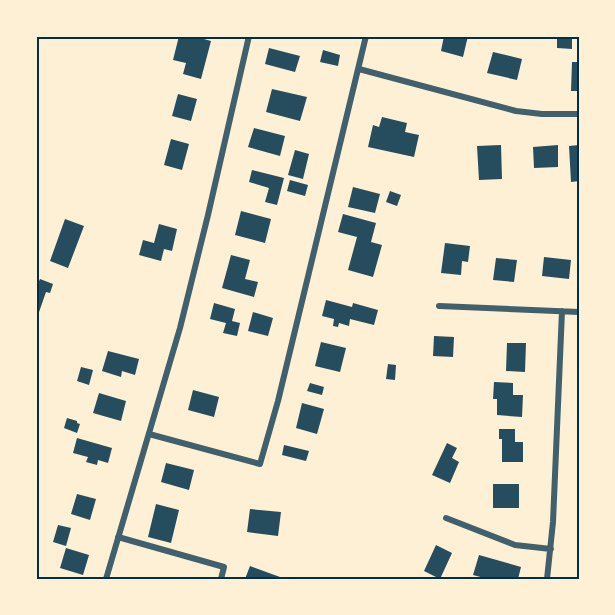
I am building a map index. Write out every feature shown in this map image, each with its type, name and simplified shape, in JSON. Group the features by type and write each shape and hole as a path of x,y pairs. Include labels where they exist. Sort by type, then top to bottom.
{"street":[{"path":"106,579 199,252 249,36"},
{"path":"149,434 260,464 278,401 366,36"},
{"path":"359,69 501,108 535,114 579,114"},
{"path":"439,306 579,312"},
{"path":"547,579 551,549 562,311"},
{"path":"446,518 514,545 551,549"},
{"path":"118,537 224,567 221,579"}],"building":[{"path":"179,36 193,36 211,41 201,79 183,74 186,63 173,60"},
{"path":"444,36 468,36 463,57 441,51"},
{"path":"557,36 572,36 572,49 557,48"},
{"path":"269,48 300,56 295,72 265,64"},
{"path":"323,50 340,55 338,66 320,62"},
{"path":"493,52 522,59 517,80 487,73"},
{"path":"572,62 579,62 579,91 571,91"},
{"path":"272,89 307,97 300,121 266,112"},
{"path":"178,94 197,99 191,121 172,116"},
{"path":"382,117 407,123 405,132 419,135 414,157 368,147 373,125 379,127"},
{"path":"254,128 285,136 280,156 248,147"},
{"path":"171,139 189,144 182,170 164,165"},
{"path":"501,145 502,179 479,180 477,146"},
{"path":"558,145 558,167 534,168 533,147"},
{"path":"579,145 579,181 571,182 569,146"},
{"path":"295,150 309,154 303,179 288,175"},
{"path":"252,170 284,178 277,205 265,202 269,188 249,182"},
{"path":"290,180 308,185 305,196 287,191"},
{"path":"353,187 380,194 375,213 348,207"},
{"path":"390,191 401,195 397,206 386,202"},
{"path":"241,211 271,219 265,243 235,235"},
{"path":"343,214 376,223 371,242 382,245 373,277 348,270 357,237 338,232"},
{"path":"65,219 84,226 68,268 50,261"},
{"path":"159,224 177,229 172,251 164,249 161,261 139,255 143,240 154,243"},
{"path":"445,243 470,246 468,262 462,261 461,275 441,273"},
{"path":"231,255 250,260 245,279 258,282 254,297 222,288"},
{"path":"544,257 571,260 569,279 542,276"},
{"path":"496,258 517,260 514,282 493,280"},
{"path":"40,279 53,284 50,293 46,292 38,315 36,314 36,288"},
{"path":"326,300 352,307 353,303 378,310 374,325 350,319 349,326 339,323 338,327 333,326 334,319 322,316"},
{"path":"214,303 235,309 232,321 240,323 237,336 223,333 226,323 210,319"},
{"path":"253,312 273,318 268,336 248,331"},
{"path":"434,336 454,337 453,357 433,356"},
{"path":"321,342 346,348 340,372 315,366"},
{"path":"507,343 526,343 525,372 506,371"},
{"path":"108,351 139,359 135,375 122,371 121,377 102,371"},
{"path":"388,364 396,365 395,380 386,379"},
{"path":"81,367 93,370 89,385 77,381"},
{"path":"494,382 513,383 513,395 523,395 522,417 497,415 497,399 493,399"},
{"path":"310,383 324,387 322,395 307,391"},
{"path":"193,390 219,397 214,417 188,410"},
{"path":"99,393 126,401 121,421 93,413"},
{"path":"302,403 324,409 317,434 296,428"},
{"path":"67,418 80,424 77,433 64,428"},
{"path":"499,429 515,429 515,442 523,442 523,462 502,462 502,439 499,439"},
{"path":"77,438 112,448 108,463 98,460 97,465 86,462 88,457 73,453"},
{"path":"447,443 457,448 452,458 459,462 450,483 432,475"},
{"path":"284,445 309,451 306,461 282,455"},
{"path":"166,463 194,470 189,490 161,482"},
{"path":"493,484 519,484 519,508 493,508"},
{"path":"77,494 96,499 90,520 71,514"},
{"path":"156,504 179,510 171,543 148,537"},
{"path":"250,509 281,512 278,536 247,532"},
{"path":"58,525 71,528 66,546 53,542"},
{"path":"436,545 452,553 440,579 424,571"},
{"path":"66,548 89,555 83,575 60,568"},
{"path":"479,555 521,567 518,579 488,579 473,575"},
{"path":"250,566 280,577 280,579 245,579"}]}
